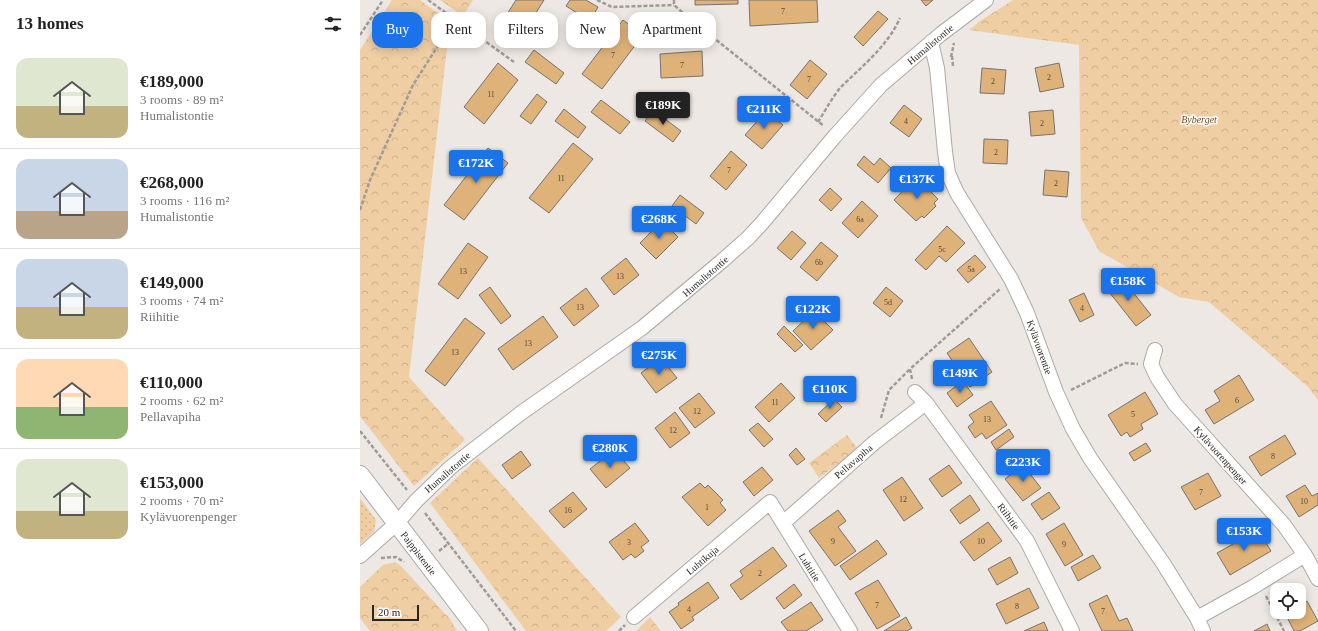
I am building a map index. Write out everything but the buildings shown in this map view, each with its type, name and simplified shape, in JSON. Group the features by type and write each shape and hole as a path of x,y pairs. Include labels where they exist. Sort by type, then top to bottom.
{"street":[{"name":"Humalistontie","path":"360,556 397,523 416,501 451,467 521,414 642,328 700,281 758,228 835,136 881,85 931,42 986,0"},
{"name":"Kylävuorentie","path":"931,42 937,68 944,152 948,173 957,192 1011,279 1027,312 1056,392 1073,428 1090,458 1163,563 1197,618 1203,631"},
{"path":"1151,364 1155,350"},
{"name":"Kylävuorenpenger","path":"1151,364 1157,377 1175,404 1284,525 1305,555 1318,579"},
{"name":"Riihitie","path":"915,392 926,402 1027,541 1072,631"},
{"name":"Pellavapiha","path":"783,523 875,442 926,402"},
{"name":"Paippistentie","path":"360,475 479,631"},
{"name":"Luhtitie","path":"770,502 850,631"},
{"name":"Luhtikuja","path":"634,617 770,502"},
{"path":"1197,618 1305,555"}],"path":[{"path":"360,35 382,0"},
{"path":"428,0 445,12"},
{"path":"597,0 612,7 674,5 835,136"},
{"path":"674,0 674,5"},
{"path":"818,122 839,90 877,52 895,29 900,18"},
{"path":"486,42 514,62"},
{"path":"360,210 370,180 413,85 437,48"},
{"path":"952,56 953,72"},
{"path":"875,442 888,390 1011,279"},
{"path":"1069,387 1070,391 1125,363 1151,364"},
{"path":"910,369 915,392"},
{"path":"360,431 516,631"},
{"path":"1259,583 1284,631"}],"green space":[{"path":"392,0 420,0 436,12 431,12 431,48 447,48 409,377 465,440 414,486 360,416 360,50 372,31 372,48 423,48 423,12 384,12"},
{"path":"440,0 473,0 466,12 457,12"},
{"name":"Byberget","path":"1013,0 1318,0 1318,400 1308,387 1209,302 1179,297 1099,251 1081,218 1079,45 969,30 980,21"},
{"path":"847,435 858,449 819,478 809,463"},
{"path":"478,458 621,617 606,631 526,631 430,503"},
{"path":"360,498 376,520 374,532 360,544"},
{"path":"395,562 401,566 450,619 457,631 370,631 360,618 360,587 383,565"},
{"path":"650,617 661,631 636,631"}]}
